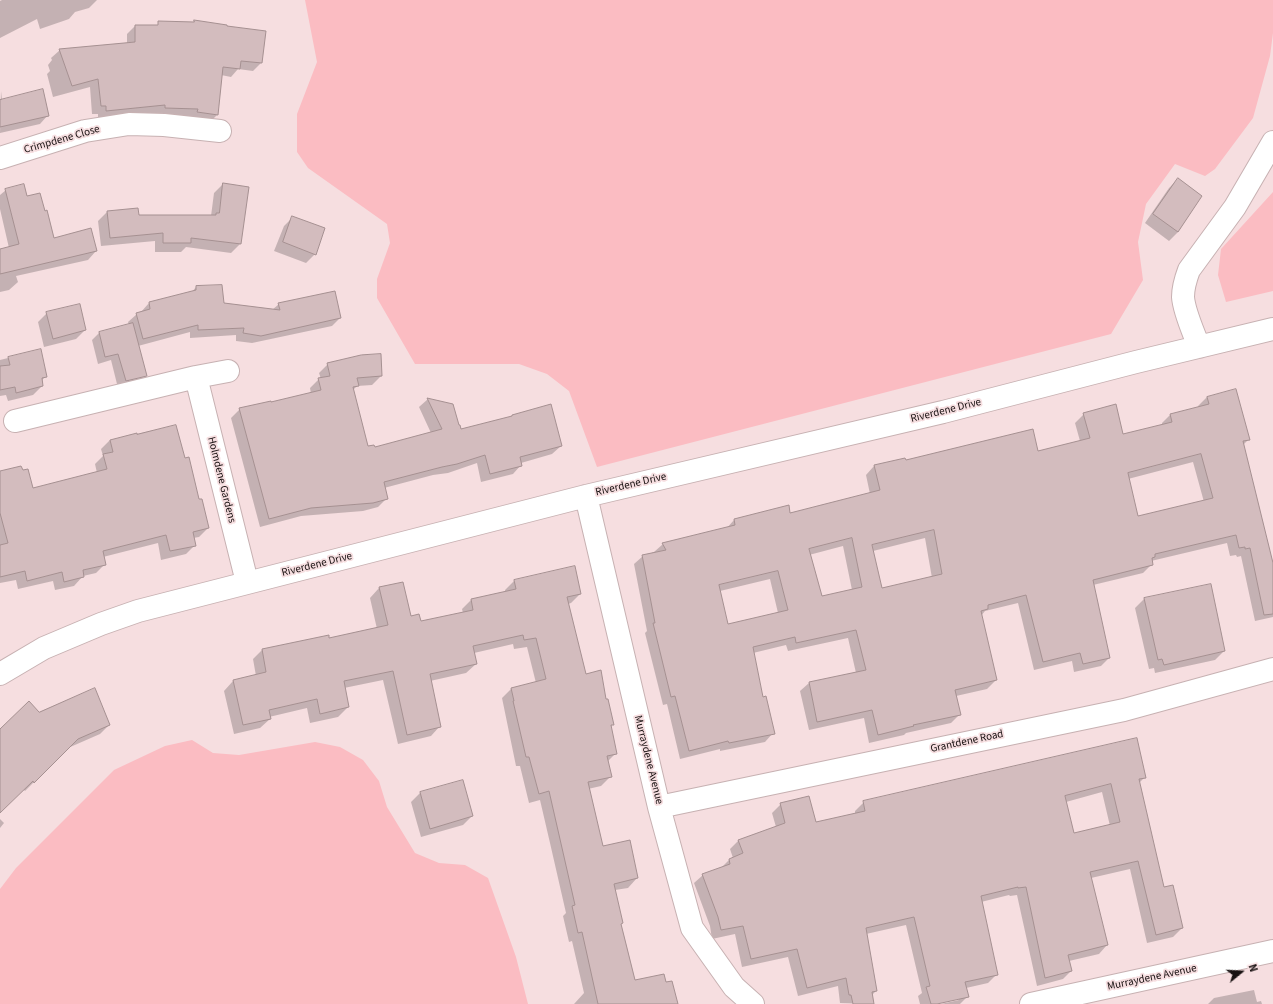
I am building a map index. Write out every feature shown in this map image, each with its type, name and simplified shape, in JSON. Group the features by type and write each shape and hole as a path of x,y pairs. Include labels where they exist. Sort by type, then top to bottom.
{"street":[{"name":"Crimpdene Close","path":"0,158 85,131 129,124 164,125 220,131"},
{"path":"1199,347 1185,308 1183,297 1185,281 1189,270 1235,207 1273,142"},
{"name":"Riverdene Drive","path":"0,674 44,648 101,624 138,611 586,496 943,412 1136,362 1273,329"},
{"path":"15,421 196,377 228,371"},
{"name":"Holmdene Gardens","path":"196,377 247,582"},
{"name":"Murraydene Avenue","path":"586,496 659,806 692,928 734,987 753,1004"},
{"name":"Grantdene Road","path":"659,806 1124,710 1273,669"},
{"name":"Murraydene Avenue","path":"1031,1004 1273,951"}],"shaded area":[{"path":"305,0 1273,0 1273,33 1270,56 1253,118 1215,169 1205,176 1175,164 1146,204 1138,242 1143,280 1111,334 597,467 569,391 547,374 519,364 415,364 377,298 377,279 390,243 387,224 308,168 297,152 297,114 317,62"},
{"path":"1273,192 1273,291 1226,302 1218,275 1221,249"},
{"path":"192,740 213,753 239,755 315,742 340,747 363,760 379,781 387,807 415,853 439,863 465,865 488,878 516,957 528,1004 0,1004 0,889 16,868 114,770 165,746"}],"building":[{"path":"194,20 266,31 262,63 241,61 240,69 223,67 218,115 197,112 198,109 165,108 165,105 106,111 106,106 101,106 98,79 72,86 59,49 135,42 135,25 158,25 158,21 194,22"},
{"path":"43,89 49,116 0,127 0,100"},
{"path":"1178,178 1202,196 1178,232 1153,214"},
{"path":"223,183 249,187 241,244 191,238 191,243 163,243 163,233 110,238 107,211 138,208 139,215 216,215 216,213 219,213"},
{"path":"24,184 27,196 40,193 45,211 47,210 54,238 91,228 97,251 0,274 0,249 19,244 5,189"},
{"path":"292,216 325,228 316,255 283,242"},
{"path":"222,285 224,303 280,310 278,303 335,291 341,318 261,336 243,333 244,328 198,330 198,325 143,339 136,313 150,309 149,302 196,290 196,286"},
{"path":"80,304 86,330 53,339 46,312"},
{"path":"133,323 147,376 126,381 118,354 105,357 99,332"},
{"path":"41,349 47,377 42,378 43,386 16,393 15,387 0,390 0,366 10,365 8,357"},
{"path":"381,354 382,376 357,378 359,386 353,387 368,446 374,445 375,447 442,429 427,398 453,404 461,429 551,404 562,446 520,457 522,466 490,474 485,455 457,464 384,482 388,499 373,503 311,508 269,519 239,408 321,390 318,378 330,376 327,363 361,355"},
{"path":"1236,389 1250,440 1243,441 1273,563 1273,614 1264,615 1250,548 1239,548 1236,535 1155,554 1155,557 1152,558 1153,565 1093,580 1110,658 1083,664 1080,653 1043,662 1026,595 988,605 988,609 981,611 997,680 955,690 961,715 913,725 914,726 878,735 872,710 817,722 809,682 866,670 856,630 796,643 795,637 753,647 763,697 766,696 775,734 729,743 728,741 689,751 675,696 671,697 653,623 655,623 642,555 666,550 662,543 735,525 734,519 789,505 790,513 880,490 874,465 905,458 906,460 1033,429 1038,451 1090,438 1083,413 1116,404 1123,434 1172,422 1170,414 1209,404 1207,397","holes":["1201,454 1213,498 1138,516 1128,473","934,530 942,574 882,588 872,545","852,538 862,587 822,596 809,549","778,571 788,610 728,624 719,585"]},
{"path":"176,425 185,458 189,457 199,499 202,499 209,528 193,532 196,546 170,551 166,535 103,551 106,565 83,570 84,577 64,582 62,572 27,581 25,571 0,577 0,545 8,543 0,513 0,471 21,466 23,470 28,469 33,488 107,469 103,454 113,452 110,440"},
{"path":"575,566 581,594 567,597 586,674 601,670 606,699 608,699 614,725 611,725 617,754 607,756 612,777 588,782 603,846 630,840 638,878 614,884 623,923 621,924 635,980 664,974 666,982 672,981 678,1004 598,1004 582,932 578,933 572,906 575,905 549,791 539,794 529,757 526,757 513,701 511,688 546,679 536,638 524,640 523,635 473,646 477,664 430,674 441,727 407,735 393,671 344,681 349,707 320,714 317,699 269,710 271,719 243,725 233,680 266,672 262,649 329,635 329,638 388,625 379,587 403,582 411,616 419,614 421,621 473,610 471,599 516,589 514,580"},
{"path":"1211,584 1225,651 1164,665 1162,659 1158,660 1144,598"},
{"path":"95,688 110,725 78,739 34,783 33,781 0,813 0,729 29,701 39,712"},
{"path":"1137,738 1146,778 1139,779 1164,887 1173,885 1183,928 1156,935 1138,861 1090,872 1108,945 1068,955 1072,971 1045,978 1026,887 1018,887 981,896 998,975 965,982 969,997 931,1004 926,987 930,986 914,917 866,928 877,991 872,992 874,1004 853,1004 851,995 849,995 846,978 807,988 797,949 751,959 743,926 721,930 718,917 702,874 730,864 729,859 743,853 738,840 785,823 780,803 809,796 816,822 865,811 863,801","holes":["1111,784 1120,822 1074,833 1065,796"]},
{"path":"463,780 473,816 430,829 420,792"}]}
